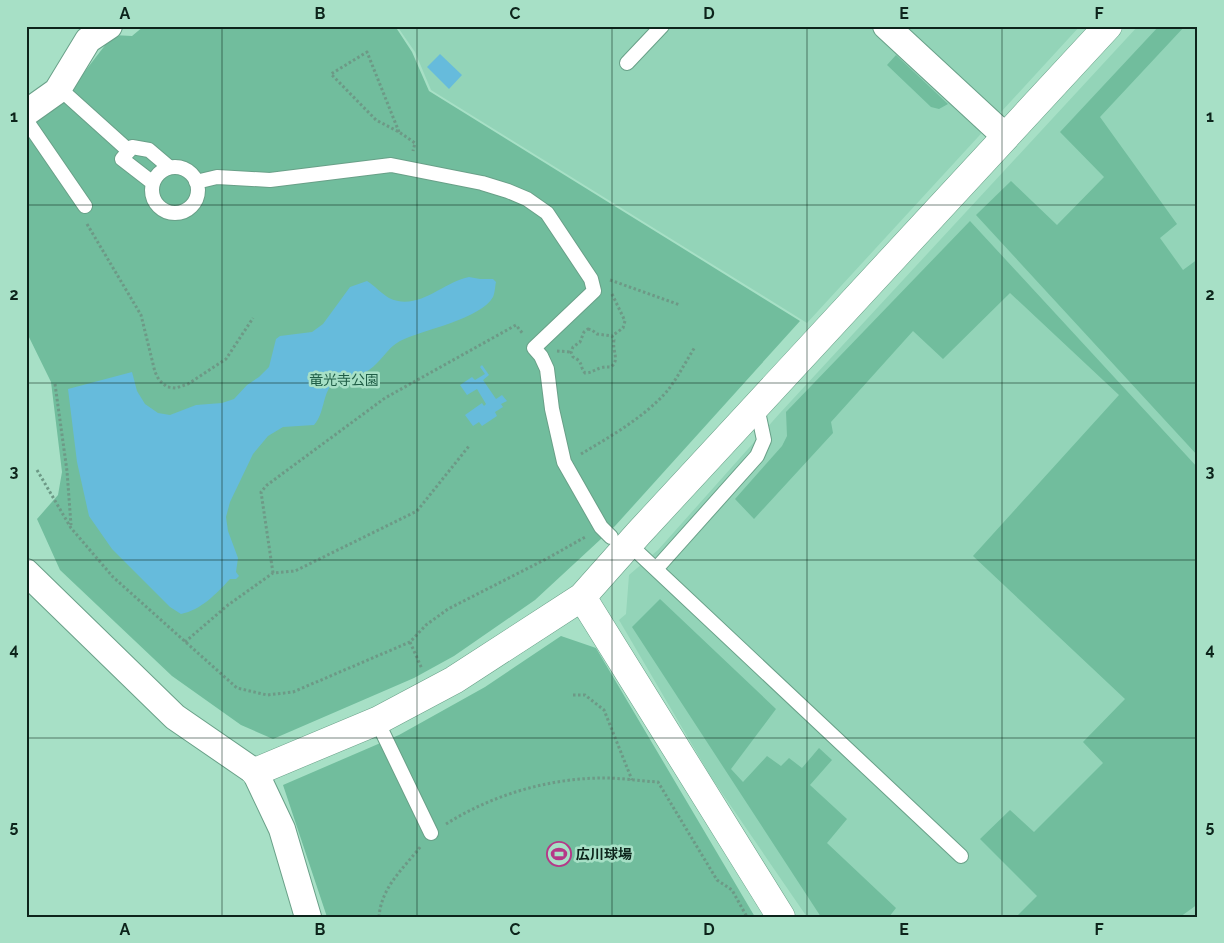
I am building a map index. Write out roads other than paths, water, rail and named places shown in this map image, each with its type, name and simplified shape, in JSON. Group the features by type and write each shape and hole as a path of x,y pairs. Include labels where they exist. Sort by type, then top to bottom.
{"street":[{"path":"26,113 59,88 88,40 108,26"},
{"path":"886,26 1006,137"},
{"path":"255,772 377,721 454,680 582,597 620,540 757,406 1108,26"},
{"path":"26,572 175,716 255,772 282,829 308,917"},
{"path":"582,597 781,917"}],"lane":[{"path":"627,63 662,26"},
{"path":"59,88 129,150"},
{"path":"26,120 83,203"},
{"path":"153,183 122,159 132,147 149,150 169,167"},
{"path":"196,182 217,177 270,180 391,165 482,183 527,199 547,213 591,279 594,291 534,348 541,356 547,369 552,409 566,464 601,527 656,569 961,856"},
{"path":"169,167 183,168 190,172 196,182 198,191 197,198 193,204 188,209 174,213 166,211 155,201 152,194 153,183 160,172 169,167"},
{"path":"656,569 758,456 764,440 757,406"},
{"path":"377,721 430,833"}],"water":[{"path":"440,54 462,75 449,89 427,67"},
{"path":"469,277 493,279 496,282 493,297 486,305 464,318 400,341 391,347 369,370 337,380 329,387 320,415 314,425 283,427 268,436 253,454 230,502 226,517 228,531 238,558 236,572 239,576 236,579 230,579 214,596 202,605 181,614 170,607 112,549 89,516 77,462 68,389 132,372 137,391 145,404 158,413 170,415 196,405 222,403 234,399 247,385 269,367 276,339 280,336 312,332 323,324 350,287 367,281 389,298 410,301 430,295 450,284"},
{"path":"482,365 489,375 483,380 496,399 502,395 507,401 501,404 503,407 495,412 497,416 482,426 479,422 473,426 465,415 482,403 484,406 486,404 477,389 467,395 460,385 472,377 475,380 485,374 480,367"}],"place":[{"name":"広川球場","path":"559,854"}],"park label":[{"name":"竜光寺公園","path":"344,380"}]}
